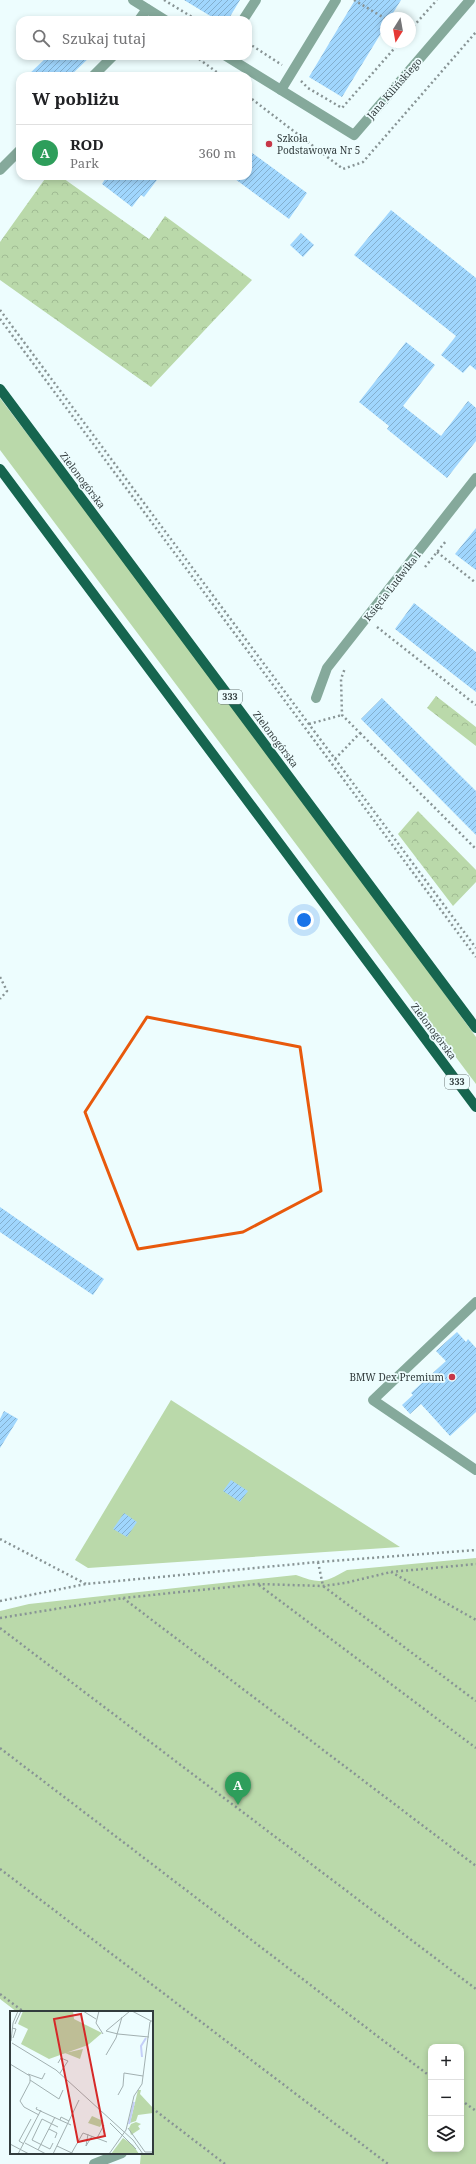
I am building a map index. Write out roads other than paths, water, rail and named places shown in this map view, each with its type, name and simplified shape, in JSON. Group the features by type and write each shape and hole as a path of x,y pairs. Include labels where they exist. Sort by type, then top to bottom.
{"main road":[{"name":"Zielonogórska","path":"0,389 476,1028"},
{"name":"Zielonogórska","path":"0,469 476,1107"}],"street":[{"path":"133,0 159,16"},
{"path":"246,16 256,0"},
{"path":"281,90 336,0"},
{"name":"Jana Kilińskiego","path":"252,72 354,135 470,0"},
{"path":"142,16 147,9"},
{"path":"97,72 109,60"},
{"name":"Jana Kilińskiego","path":"232,60 252,72"},
{"path":"0,170 16,154"},
{"name":"Księcia Ludwika I","path":"316,698 328,668 476,478"},
{"path":"476,1302 373,1400 476,1470"},
{"path":"94,2164 119,2154"}],"place":[{"name":"Szkoła Podstawowa Nr 5","path":"269,144"},
{"name":"BMW Dex Premium","path":"452,1377"},
{"name":"ROD","path":"238,1805"}]}
